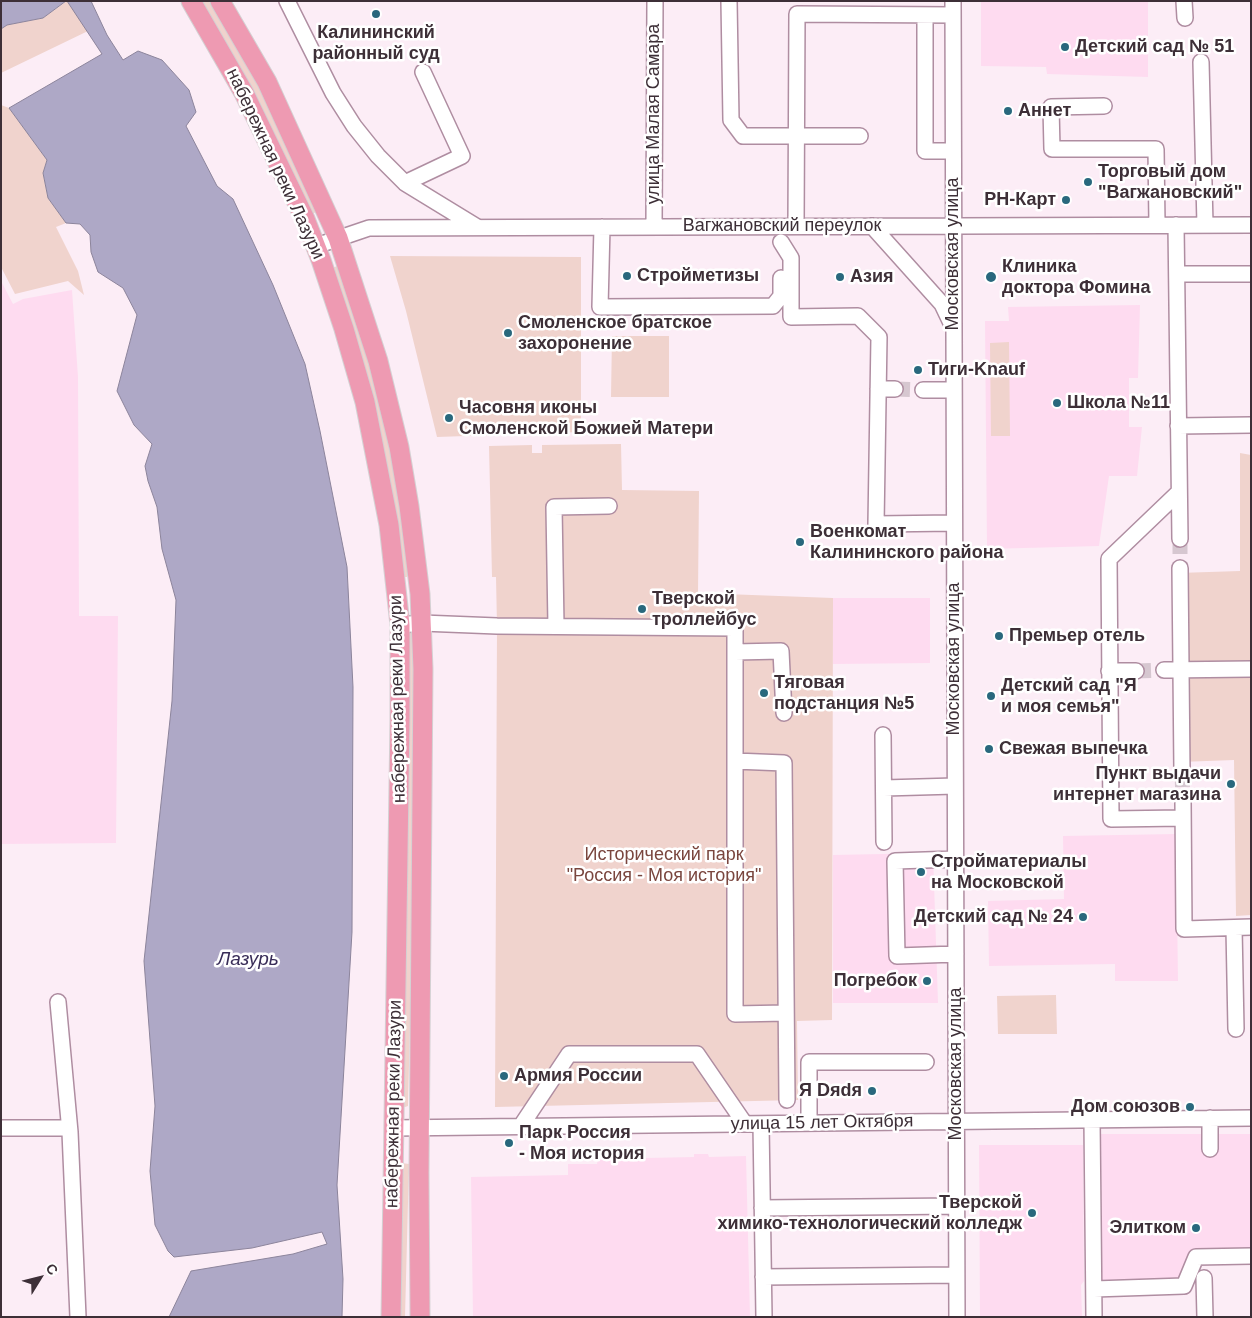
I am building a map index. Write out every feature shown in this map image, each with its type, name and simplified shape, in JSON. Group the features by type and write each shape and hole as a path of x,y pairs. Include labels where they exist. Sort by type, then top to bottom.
{"main road":[{"name":"набережная реки Лазури","path":"191,1 244,93 316,246 352,353 376,451 389,525 400,625 391,1317"},
{"name":"набережная реки Лазури","path":"220,1 267,82 338,238 370,333 393,418 412,525 422,623 424,777 419,1128 420,1317"}],"street":[{"path":"287,1 333,93 354,126 378,156 405,183 478,228"},
{"name":"улица Малая Самара","path":"654,227 655,1"},
{"path":"729,1 731,120 743,136 860,136"},
{"path":"1184,1 1185,18"},
{"path":"796,226 797,14 817,8 925,15 953,8"},
{"name":"Московская улица","path":"953,8 957,1317"},
{"path":"925,15 925,151 953,151"},
{"path":"1201,62 1205,225"},
{"path":"405,183 462,156 423,72"},
{"path":"1104,106 1051,107 1052,149 1156,148 1157,225"},
{"name":"Вагжановский переулок","path":"316,246 370,228 1251,224"},
{"path":"1176,225 1180,540"},
{"path":"602,227 600,307 773,306 781,296 782,242 780,226"},
{"path":"872,226 942,304 954,328"},
{"path":"782,242 791,258 791,317 858,316 879,337 876,524 954,523"},
{"path":"1177,274 1251,274"},
{"path":"878,389 895,389"},
{"path":"923,390 954,390"},
{"path":"1178,426 1251,425"},
{"path":"1179,492 1108,559 1111,819 1183,818"},
{"path":"556,626 554,507 609,506"},
{"path":"1180,568 1182,772"},
{"path":"400,625 422,623 735,628 735,1014 786,1013"},
{"path":"735,652 781,651 784,713"},
{"path":"1164,670 1251,669"},
{"path":"1110,671 1136,670"},
{"path":"883,734 884,842"},
{"path":"735,762 784,763 787,1100"},
{"path":"884,788 955,786"},
{"path":"1183,801 1184,929 1251,927"},
{"path":"955,859 895,861 897,956 956,954"},
{"path":"1234,928 1236,1029"},
{"path":"58,1002 69,1128 78,1317"},
{"path":"521,1126 569,1054 697,1054 745,1124"},
{"path":"809,1123 809,1062 926,1062"},
{"path":"1210,1118 1210,1149"},
{"name":"улица 15 лет Октября","path":"393,1128 1251,1118"},
{"path":"1092,1120 1094,1317"},
{"path":"761,1124 764,1317"},
{"path":"1,1128 69,1128"},
{"path":"762,1208 956,1206"},
{"path":"1094,1289 1184,1286 1196,1257 1251,1256"},
{"path":"763,1277 956,1275"},
{"path":"1204,1278 1205,1317"}],"shaded area":[{"name":"Детский сад № 51","path":"981,1 1148,1 1148,77 1047,74 1046,67 981,66"},
{"path":"1,281 13,304 23,299 72,290 78,377 79,616 118,616 116,843 1,844"},
{"name":"Школа №11","path":"1140,305 1138,378 1129,378 1129,427 1142,427 1137,476 1109,476 1099,546 987,549 985,321 1009,321 1008,307"},
{"path":"833,598 930,598 930,663 833,664"},
{"name":"Детский сад № 24","path":"1176,834 1178,981 1115,981 1115,964 989,966 988,901 1064,899 1063,836"},
{"path":"933,853 938,1003 833,1003 833,855"},
{"path":"1101,1134 1251,1134 1251,1265 1192,1265 1191,1283 1102,1284"},
{"name":"Тверской химико-технологический колледж","path":"979,1145 1083,1145 1084,1281 1081,1285 1082,1317 980,1317"},
{"path":"694,1154 708,1154 709,1157 746,1156 750,1317 473,1317 471,1177 568,1175 568,1164 597,1164 598,1159 694,1157"}],"green space":[{"path":"67,1 88,31 1,73 1,29 7,25 43,18"},
{"path":"201,1 209,1 259,87 317,212 311,214 252,91"},
{"path":"1,105 9,108 47,160 43,173 48,198 66,223 56,227 78,271 84,295 68,281 15,294 1,267"},
{"path":"390,256 581,257 581,432 437,437 406,311"},
{"path":"340,265 361,328 381,405 396,481 409,571 407,577 403,577 332,268"},
{"path":"612,336 669,336 669,397 611,397"},
{"path":"1009,342 1010,436 991,436 990,343"},
{"name":"Исторический парк \"Россия - Моя история\"","path":"621,444 622,490 699,491 698,593 833,598 832,1020 797,1021 798,1100 495,1107 497,626 496,577 492,577 489,446 532,445 532,453 542,453 542,445"},
{"path":"1240,453 1251,455 1251,915 1236,916 1234,760 1180,762 1178,573 1240,571"},
{"path":"415,628 413,900 408,1106 405,1107 401,1105 410,713 408,629"},
{"path":"1056,995 1057,1034 998,1034 997,996"},
{"path":"402,1163 409,1164 405,1317 399,1317"}],"water":[{"path":"1,1 66,1 43,18 7,25 1,29"},
{"name":"Лазурь","path":"67,1 91,1 107,35 123,60 138,51 162,60 189,90 196,112 186,126 217,186 233,199 273,285 305,364 320,431 347,567 353,687 352,932 337,1185 343,1279 342,1317 169,1317 191,1271 293,1254 327,1244 322,1232 252,1248 174,1257 168,1251 155,1225 150,1171 155,1106 144,961 172,701 176,600 162,549 157,507 145,466 152,444 134,425 117,391 137,315 123,288 98,272 91,252 90,235 80,224 66,223 48,198 43,173 47,160 9,108 102,54"}],"tunnel":[{"path":"895,389 923,390"},
{"path":"1180,539 1180,568"},
{"path":"1136,671 1164,670"},
{"path":"1182,772 1183,801"}],"place":[{"name":"Калининский районный суд","path":"376,14"},
{"name":"Детский сад № 51","path":"1065,47"},
{"name":"Аннет","path":"1008,111"},
{"name":"Торговый дом \"Вагжановский\"","path":"1088,182"},
{"name":"РН-Карт","path":"1066,200"},
{"name":"Стройметизы","path":"627,276"},
{"name":"Азия","path":"840,277"},
{"name":"Клиника доктора Фомина","path":"991,277"},
{"name":"Смоленское братское захоронение","path":"508,333"},
{"name":"Тиги-Knauf","path":"918,370"},
{"name":"Школа №11","path":"1057,403"},
{"name":"Часовня иконы Смоленской Божией Матери","path":"449,418"},
{"name":"Военкомат Калининского района","path":"800,542"},
{"name":"Тверской троллейбус","path":"642,609"},
{"name":"Премьер отель","path":"999,636"},
{"name":"Тяговая подстанция №5","path":"764,693"},
{"name":"Детский сад \"Я и моя семья\"","path":"991,696"},
{"name":"Свежая выпечка","path":"989,749"},
{"name":"Пункт выдачи интернет магазина","path":"1231,784"},
{"name":"Стройматериалы на Московской","path":"921,872"},
{"name":"Детский сад № 24","path":"1083,917"},
{"name":"Погребок","path":"927,981"},
{"name":"Армия России","path":"504,1076"},
{"name":"Я Dяdя","path":"872,1091"},
{"name":"Дом союзов","path":"1190,1107"},
{"name":"Парк Россия - Моя история","path":"509,1143"},
{"name":"Тверской химико-технологический колледж","path":"1032,1213"},
{"name":"Элитком","path":"1196,1228"}]}
